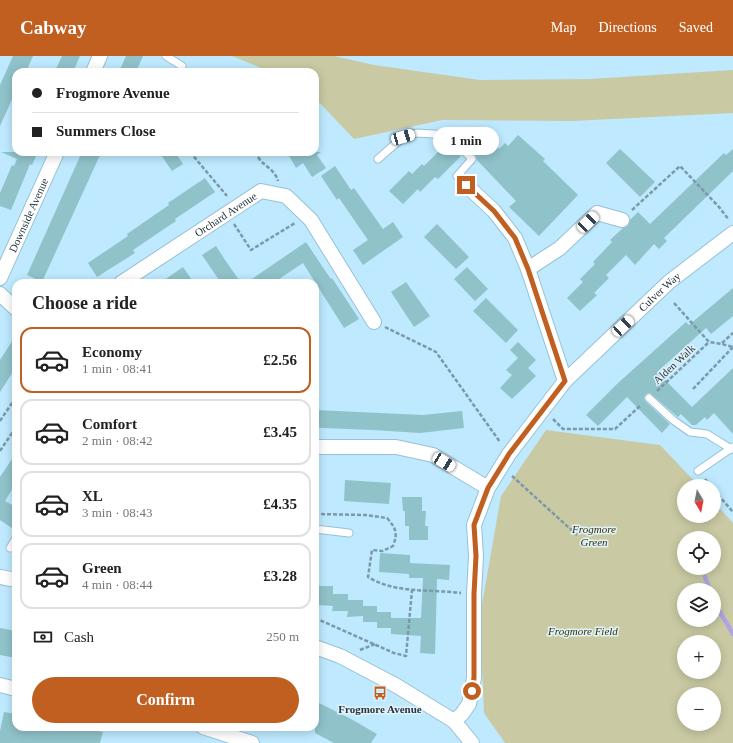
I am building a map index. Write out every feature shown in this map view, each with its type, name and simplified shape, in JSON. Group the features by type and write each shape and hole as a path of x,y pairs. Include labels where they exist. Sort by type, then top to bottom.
{"street":[{"path":"95,68 100,56"},
{"name":"Downside Avenue","path":"0,278 55,156"},
{"path":"466,185 494,211 515,238 528,269 565,381"},
{"name":"Orchard Avenue","path":"127,279 261,191 286,196 311,220 374,322"},
{"path":"528,269 560,248 597,213 622,220"},
{"name":"Culver Way","path":"488,488 509,454 565,381 669,282 733,233"},
{"path":"0,294 12,305"},
{"path":"319,447 396,447 433,455 488,488 474,525 476,556 474,594 474,678 469,704 462,714 454,721"},
{"path":"0,577 12,579"},
{"path":"319,648 337,655 397,686 454,721 472,743"},
{"path":"0,685 12,688"},
{"path":"215,731 252,743"}],"lane":[{"path":"166,56 182,66"},
{"path":"378,159 403,137 417,133 449,135 472,159 457,176 466,185"},
{"path":"649,398 673,420 690,432 707,434 732,448 698,471"},
{"path":"319,529 349,533"}],"path":[{"path":"193,156 228,197 231,211 251,250 307,216"},
{"path":"258,156 262,163 268,165 277,178 281,195"},
{"path":"622,220 680,166 719,206 733,225"},
{"path":"674,303 709,342 733,347 693,389"},
{"path":"374,322 436,352 509,454"},
{"path":"722,344 733,333"},
{"name":"Alden Walk","path":"542,410 563,429 615,429 709,342"},
{"path":"0,421 12,403"},
{"path":"0,451 12,433"},
{"path":"501,467 577,535"},
{"path":"721,498 733,512"},
{"path":"319,514 366,514 387,518 394,526 396,537 393,546 383,551 372,550 368,577 378,583 412,590 451,591 474,594"},
{"path":"319,620 394,653 406,656 412,590"}],"green space":[{"path":"232,56 334,56 374,65 480,80 590,79 733,70 733,113 572,121 442,120 354,139 319,102 319,68 261,68"},
{"name":"Frogmore Field","path":"546,430 660,445 692,479 677,479 677,523 721,523 721,510 733,523 733,743 505,743 484,713 480,616 501,496"}],"building":[{"path":"13,56 33,56 28,68 12,68 12,99 0,126 0,85"},
{"path":"62,56 80,56 75,68 56,68"},
{"path":"126,56 143,56 138,68 121,68"},
{"path":"518,135 545,159 543,161 578,195 539,236 509,207 516,201 477,160 476,156 470,150 477,144 482,149 490,140 499,149 505,143 508,146"},
{"path":"447,143 461,156 438,179 435,177 420,192 418,189 403,204 389,191 409,171 412,174 422,164 424,166"},
{"path":"620,149 655,182 640,197 606,163"},
{"path":"733,149 733,171 664,238 667,241 659,249 654,244 635,265 626,255 606,275 609,278 594,293 597,295 580,311 567,298 583,282 580,279 595,264 593,262 612,242 610,240 623,228 628,226 630,220 638,212 650,224 724,153 726,155"},
{"path":"1,152 12,152 12,156 36,156 32,165 30,164 11,210 0,206 0,193 12,165 14,166 17,159"},
{"path":"80,156 100,156 43,279 36,279 27,275"},
{"path":"162,156 178,156 183,164 172,171"},
{"path":"289,156 318,156 326,168 312,177 303,163 296,168"},
{"path":"335,166 351,190 354,188 383,229 393,222 403,237 363,265 353,250 368,240 339,198 337,200 321,176"},
{"path":"205,178 215,192 133,250 135,253 97,277 88,263 128,236 127,234 169,205 168,203"},
{"path":"437,224 469,257 456,269 424,237"},
{"path":"306,242 359,319 344,328 319,288 319,279 313,279 303,263 279,279 252,279"},
{"path":"216,246 238,279 218,279 202,255"},
{"path":"183,267 191,279 166,279"},
{"path":"467,267 488,289 475,301 454,279"},
{"path":"406,282 430,316 414,327 391,292"},
{"path":"733,288 733,316 711,334 706,328 657,372 692,407 733,368 733,434 714,413 707,420 705,417 696,425 692,425 681,414 678,417 650,393 646,394 644,397 645,401 670,424 662,433 627,397 598,426 586,415 617,384 686,322 689,325"},
{"path":"486,298 518,330 506,343 473,311"},
{"path":"12,341 12,373 0,392 0,360"},
{"path":"518,342 536,360 528,368 536,376 512,399 500,388 512,375 506,370 518,358 510,350"},
{"path":"319,410 423,415 462,411 464,428 420,433 319,428"},
{"path":"12,459 12,490 5,501 12,505 12,528 0,520 0,477"},
{"path":"345,480 391,483 389,504 344,501"},
{"path":"402,497 422,497 422,511 426,511 425,526 428,526 428,540 409,540 409,526 405,526 405,511 403,511"},
{"path":"380,553 410,555 410,563 450,565 449,580 437,579 435,654 420,653 421,636 391,634 391,628 377,628 377,622 363,622 363,616 347,617 348,611 332,611 333,606 319,605 319,586 333,586 333,594 348,594 348,600 363,600 363,606 377,606 377,612 391,612 391,618 421,618 423,578 409,578 409,574 379,572"},
{"path":"0,628 12,630 12,657 0,655"},
{"path":"319,703 377,734 371,743 334,743 315,733 315,731 319,731"},
{"path":"4,712 12,713 12,731 103,732 100,743 0,743 0,731"}],"waterway":[{"path":"705,577 707,583"},
{"path":"721,614 733,634"}],"place":[{"name":"Frogmore Avenue","path":"380,693"}],"route":[{"path":"466,185 494,211 515,238 528,269 565,381 509,454 488,488 474,525 476,556 474,594 474,678 472,691"}],"park label":[{"name":"Frogmore Green","path":"594,535"}]}
